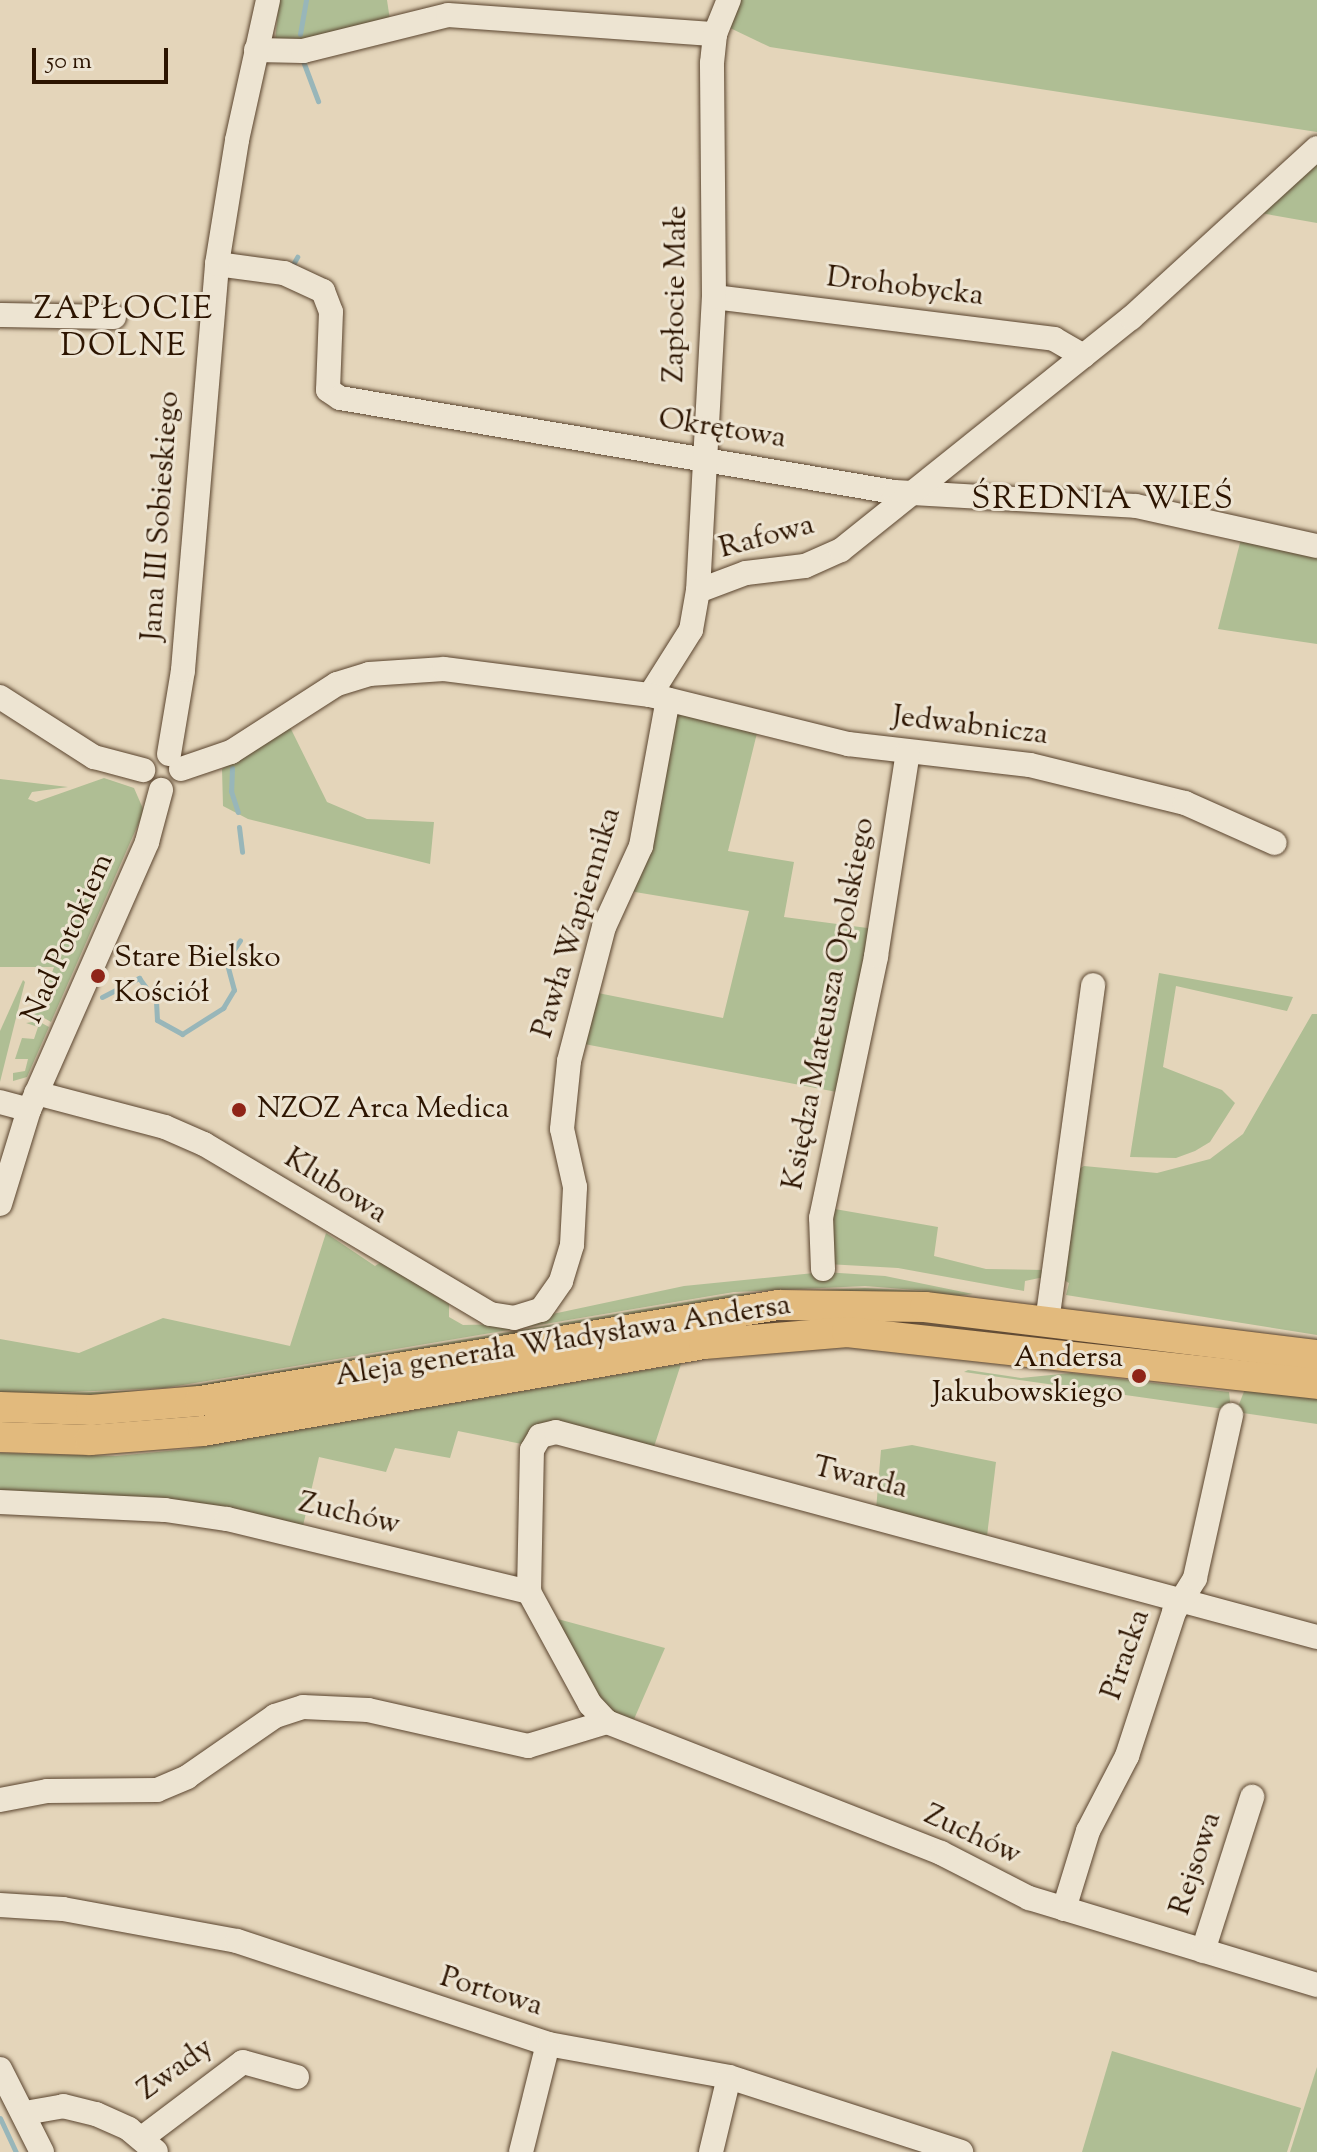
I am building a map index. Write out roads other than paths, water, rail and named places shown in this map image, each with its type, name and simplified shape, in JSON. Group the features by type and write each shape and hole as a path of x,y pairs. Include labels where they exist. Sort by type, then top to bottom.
{"main road":[{"name":"Aleja generała Władysława Andersa","path":"0,1437 36,1424 200,1401 778,1305 925,1307 1317,1355"},
{"name":"Aleja generała Władysława Andersa","path":"0,1407 36,1424 203,1431 704,1344 847,1332 1317,1384"}],"street":[{"name":"Jana III Sobieskiego","path":"175,761 217,264 268,0"},
{"name":"Zapłocie Małe","path":"698,591 714,297 715,34 729,0"},
{"path":"256,50 303,51 448,15 715,34"},
{"name":"Rafowa","path":"659,697 691,630 698,591 746,573 823,560 917,493 1179,277 1317,148"},
{"name":"Okrętowa","path":"217,264 284,273 323,291 331,312 328,390 340,398 917,493 1136,506 1317,546"},
{"name":"Drohobycka","path":"714,297 1054,339 1084,356"},
{"path":"0,315 114,317"},
{"path":"175,761 175,786 161,790 147,783 143,770 152,756 175,761 218,759 318,693 369,674 444,669 659,697"},
{"path":"0,697 94,757 143,770"},
{"name":"Jedwabnicza","path":"659,697 848,744 1030,765 1106,781 1185,803 1275,843"},
{"name":"Pawła Wapiennika","path":"548,1303 568,1263 574,1227 575,1187 562,1129 569,1061 604,927 641,846 659,697"},
{"name":"Księdza Mateusza Opolskiego","path":"823,1269 821,1218 876,956 908,752"},
{"name":"Nad Potokiem","path":"0,1204 32,1102 147,842 161,790"},
{"path":"1047,1322 1093,985"},
{"name":"Klubowa","path":"0,1102 32,1102 193,1139 490,1314 524,1317 548,1303"},
{"name":"Piracka","path":"1064,1909 1088,1831 1127,1756 1183,1600 1195,1578 1231,1415"},
{"name":"Twarda","path":"529,1592 532,1450 540,1436 556,1432 1317,1637"},
{"name":"Zuchów","path":"0,1502 165,1510 227,1519 529,1592"},
{"path":"0,1800 47,1791 157,1790 202,1768 275,1716 303,1707 368,1710 528,1746 607,1722 590,1704 529,1592"},
{"name":"Zuchów","path":"607,1722 941,1853 1029,1898 1317,1985"},
{"name":"Rejsowa","path":"1203,1951 1252,1797"},
{"name":"Portowa","path":"0,1905 63,1909 237,1941 548,2044 729,2077 961,2152"},
{"path":"521,2152 548,2044"},
{"name":"Zwady","path":"149,2145 243,2062 297,2077"},
{"path":"0,2069 25,2113 42,2152"},
{"path":"711,2152 729,2077"},
{"path":"25,2113 63,2106 113,2121 149,2145"}],"waterway":[{"path":"300,34 306,0"},
{"path":"303,61 318,101"},
{"path":"291,268 297,257"},
{"path":"232,768 231,791 238,812"},
{"path":"239,827 242,852"},
{"path":"102,997 139,978 156,1001 157,1020 182,1034 223,1008 234,990 226,961 240,940"},
{"path":"0,2118 16,2152"}],"place":[{"name":"Stare Bielsko Kościół","path":"98,976"},
{"name":"NZOZ Arca Medica","path":"239,1110"},
{"name":"Andersa Jakubowskiego","path":"1139,1376"}],"district":[{"name":"ZAPŁOCIE DOLNE","path":"124,330"},
{"name":"ŚREDNIA WIEŚ","path":"1103,500"}]}
